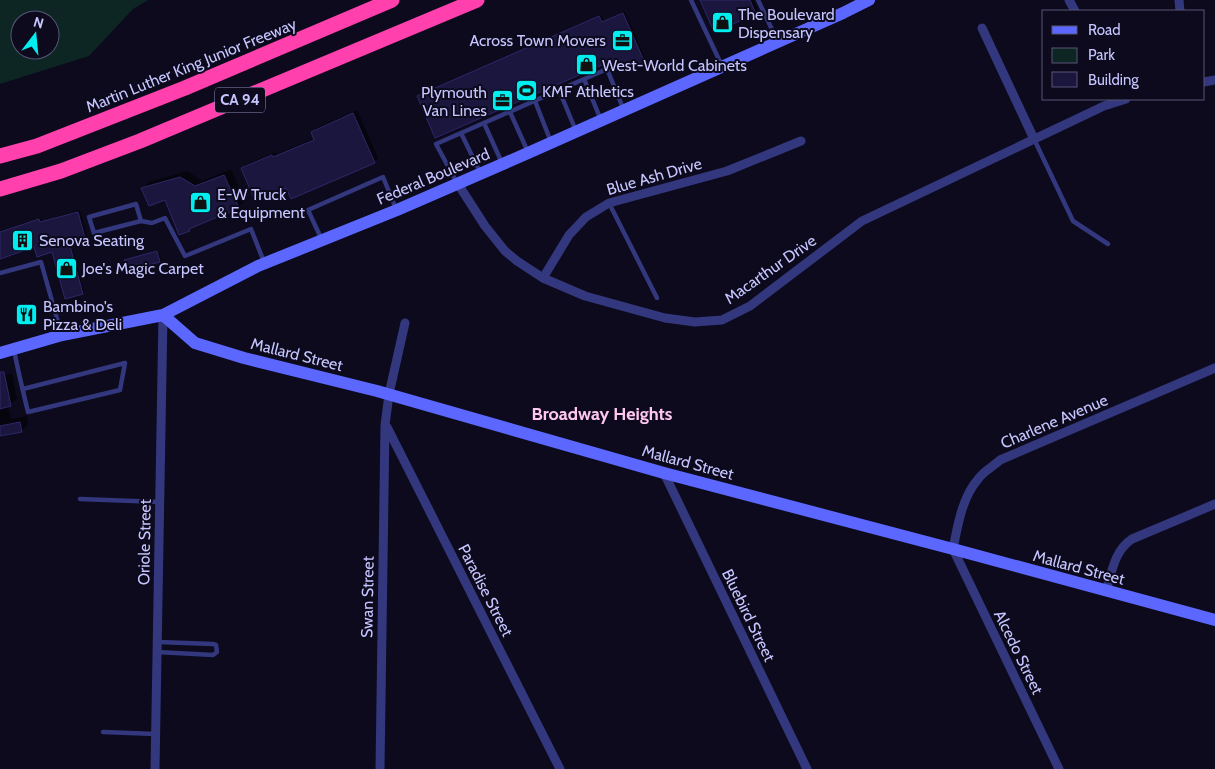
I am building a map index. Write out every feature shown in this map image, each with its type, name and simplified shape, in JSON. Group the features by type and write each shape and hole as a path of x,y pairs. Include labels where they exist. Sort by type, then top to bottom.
{"highway":[{"name":"Martin Luther King Junior Freeway","path":"0,156 37,146 185,88 392,0"},
{"name":"CA 94","path":"0,189 60,172 140,141 477,0"}],"street":[{"name":"Federal Boulevard","path":"0,353 62,335 163,315 265,264 481,174 844,13 869,0"},
{"path":"982,28 1034,140"},
{"name":"Macarthur Drive","path":"458,184 485,226 505,251 543,278 585,296 665,318 695,322 722,320 750,306 862,221 1112,101"},
{"name":"Blue Ash Drive","path":"543,278 569,235 586,217 609,203 727,171 801,141"},
{"name":"Mallard Street","path":"163,315 196,343 244,358 388,394 664,473 953,548 1215,620"},
{"name":"Oriole Street","path":"155,769 163,315"},
{"name":"Swan Street","path":"380,769 385,425 388,394 404,323"},
{"name":"Charlene Avenue","path":"953,548 960,513 966,499 979,478 1000,460 1215,368"},
{"name":"Paradise Street","path":"385,425 560,769"},
{"name":"Bluebird Street","path":"664,473 807,769"},
{"path":"1106,591 1116,556 1124,545 1132,539 1215,504"},
{"name":"Alcedo Street","path":"953,548 1059,769"}],"lane":[{"path":"691,0 723,67"},
{"path":"758,0 778,42"},
{"path":"458,184 436,144 607,69 624,110"},
{"path":"584,79 601,121"},
{"path":"559,90 576,132"},
{"path":"534,101 551,143"},
{"path":"510,112 528,153"},
{"path":"484,123 503,164"},
{"path":"461,133 481,174"},
{"path":"1034,140 1073,221 1108,244"},
{"path":"322,240 308,210 383,177 397,210"},
{"path":"609,203 657,298"},
{"path":"141,221 136,204 89,217 94,233 141,221 152,222 166,218 185,256 251,230 265,264"},
{"path":"0,273 41,262 62,335"},
{"path":"14,349 28,412 120,390 125,363 23,389"},
{"path":"80,499 160,502"},
{"path":"157,652 213,655 217,652 216,645 213,644 158,642"},
{"path":"103,732 156,734"}],"green space":[{"path":"0,0 148,0 133,9 89,56 0,84"}],"building":[{"name":"The Boulevard Dispensary","path":"700,0 750,0 756,14 714,32"},
{"path":"623,13 645,63 624,72 618,58 435,138 417,96 599,16 602,22"},
{"path":"353,113 375,163 291,199 286,188 255,201 241,168 314,140 311,132"},
{"name":"E-W Truck & Equipment","path":"224,175 239,208 179,235 165,200 149,206 141,188 180,177 195,186"},
{"path":"78,212 85,238 69,242 83,294 65,299 52,252 37,257 34,247 0,259 0,232 39,219 40,222"},
{"path":"157,251 160,262 127,271 124,260"},
{"name":"Bambino's Pizza & Deli","path":"29,304 34,323 25,325 20,306"},
{"path":"0,372 4,372 11,406 0,409"},
{"path":"20,422 22,432 0,436 0,426"}],"place":[{"name":"The Boulevard Dispensary","path":"722,23"},
{"name":"Across Town Movers","path":"622,40"},
{"name":"West-World Cabinets","path":"586,65"},
{"name":"KMF Athletics","path":"526,91"},
{"name":"Plymouth Van Lines","path":"503,101"},
{"name":"E-W Truck & Equipment","path":"201,203"},
{"name":"Senova Seating","path":"23,240"},
{"name":"Joe's Magic Carpet","path":"66,268"},
{"name":"Bambino's Pizza & Deli","path":"27,315"}],"district":[{"name":"Broadway Heights","path":"602,414"}]}
